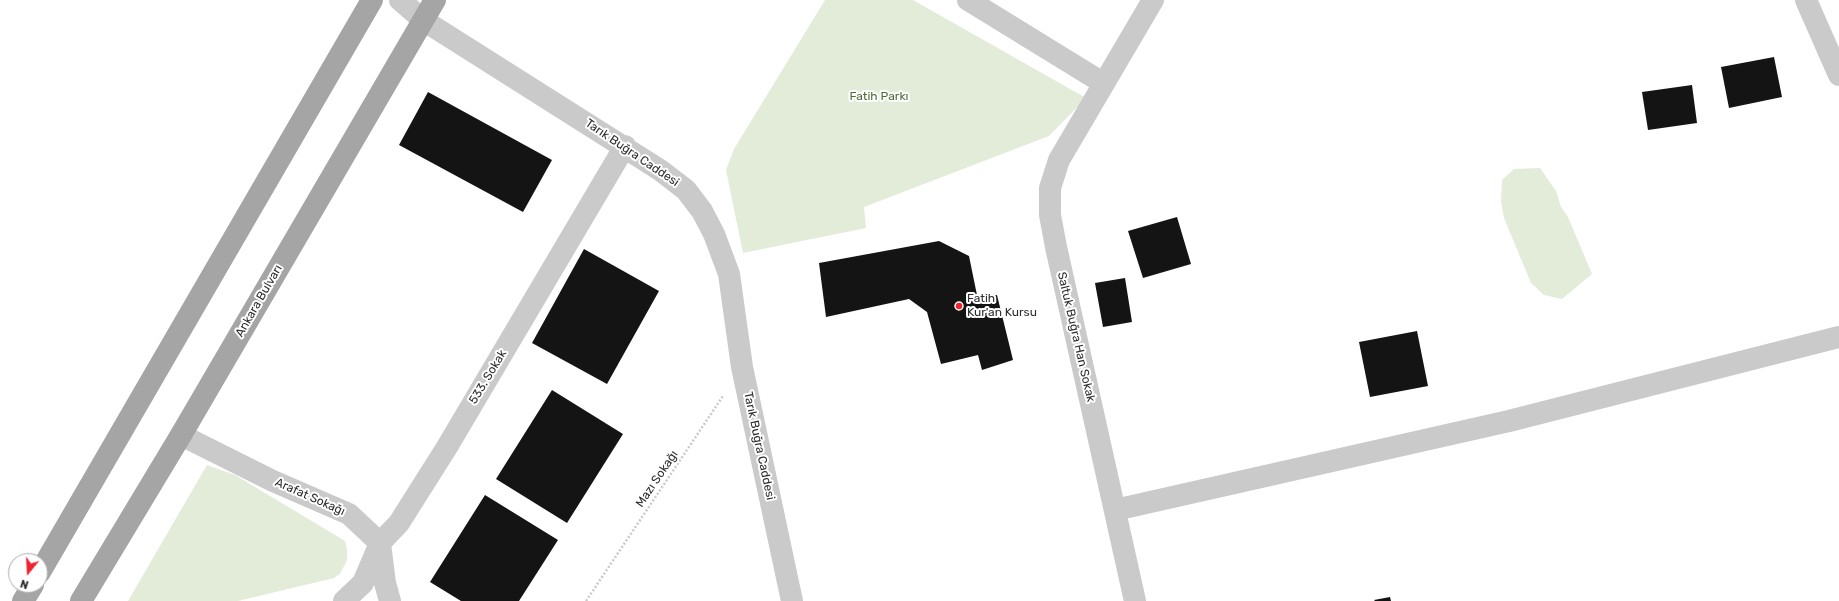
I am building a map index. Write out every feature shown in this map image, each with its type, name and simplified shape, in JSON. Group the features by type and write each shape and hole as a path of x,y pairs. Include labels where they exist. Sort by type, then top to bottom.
{"main road":[{"path":"48,558 372,0"},
{"name":"Ankara Bulvarı","path":"81,601 181,435 435,0"}],"street":[{"name":"Tarık Buğra Caddesi","path":"400,0 423,20 625,146 660,170 686,190 702,211 714,234 729,274 742,367 792,601"},
{"path":"968,0 1103,83"},
{"name":"Saltuk Buğra Han Sokak","path":"1135,601 1050,215 1050,188 1060,160 1152,0"},
{"path":"1806,0 1839,74"},
{"name":"533. Sokak","path":"344,601 363,583 380,543 399,523 447,447 625,146"},
{"path":"1115,510 1509,421 1839,337"},
{"name":"Arafat Sokağı","path":"181,435 273,481 349,514 380,543"},
{"path":"380,543 385,583 390,601"}],"path":[{"name":"Mazı Sokağı","path":"586,601 742,367"}],"green space":[{"name":"Fatih Parkı","path":"825,0 913,0 1086,98 1049,136 864,207 866,228 743,253 726,170 734,149"},
{"path":"1540,168 1556,191 1561,207 1568,217 1592,274 1562,299 1544,295 1531,283 1504,218 1501,201 1502,180 1514,169"},
{"path":"207,465 235,475 345,541 347,560 340,574 334,578 238,601 128,601"}],"building":[{"path":"1774,57 1782,97 1729,108 1721,67"},
{"path":"1692,85 1697,123 1648,130 1642,92"},
{"path":"428,92 552,160 523,212 399,145"},
{"path":"1177,217 1191,264 1143,278 1128,231"},
{"name":"Fatih Kur'an Kursu","path":"939,241 969,256 978,300 997,295 1013,360 982,370 978,355 941,364 927,312 909,299 826,317 819,263"},
{"path":"584,249 659,291 607,384 532,343"},
{"path":"1125,278 1132,322 1103,327 1095,283"},
{"path":"1417,331 1428,386 1370,397 1359,342"},
{"path":"552,390 623,434 567,523 496,479"},
{"path":"485,495 558,540 519,601 461,601 430,582"},
{"path":"1390,597 1391,601 1374,600"}],"place":[{"name":"Fatih Kur'an Kursu","path":"959,306"}]}
